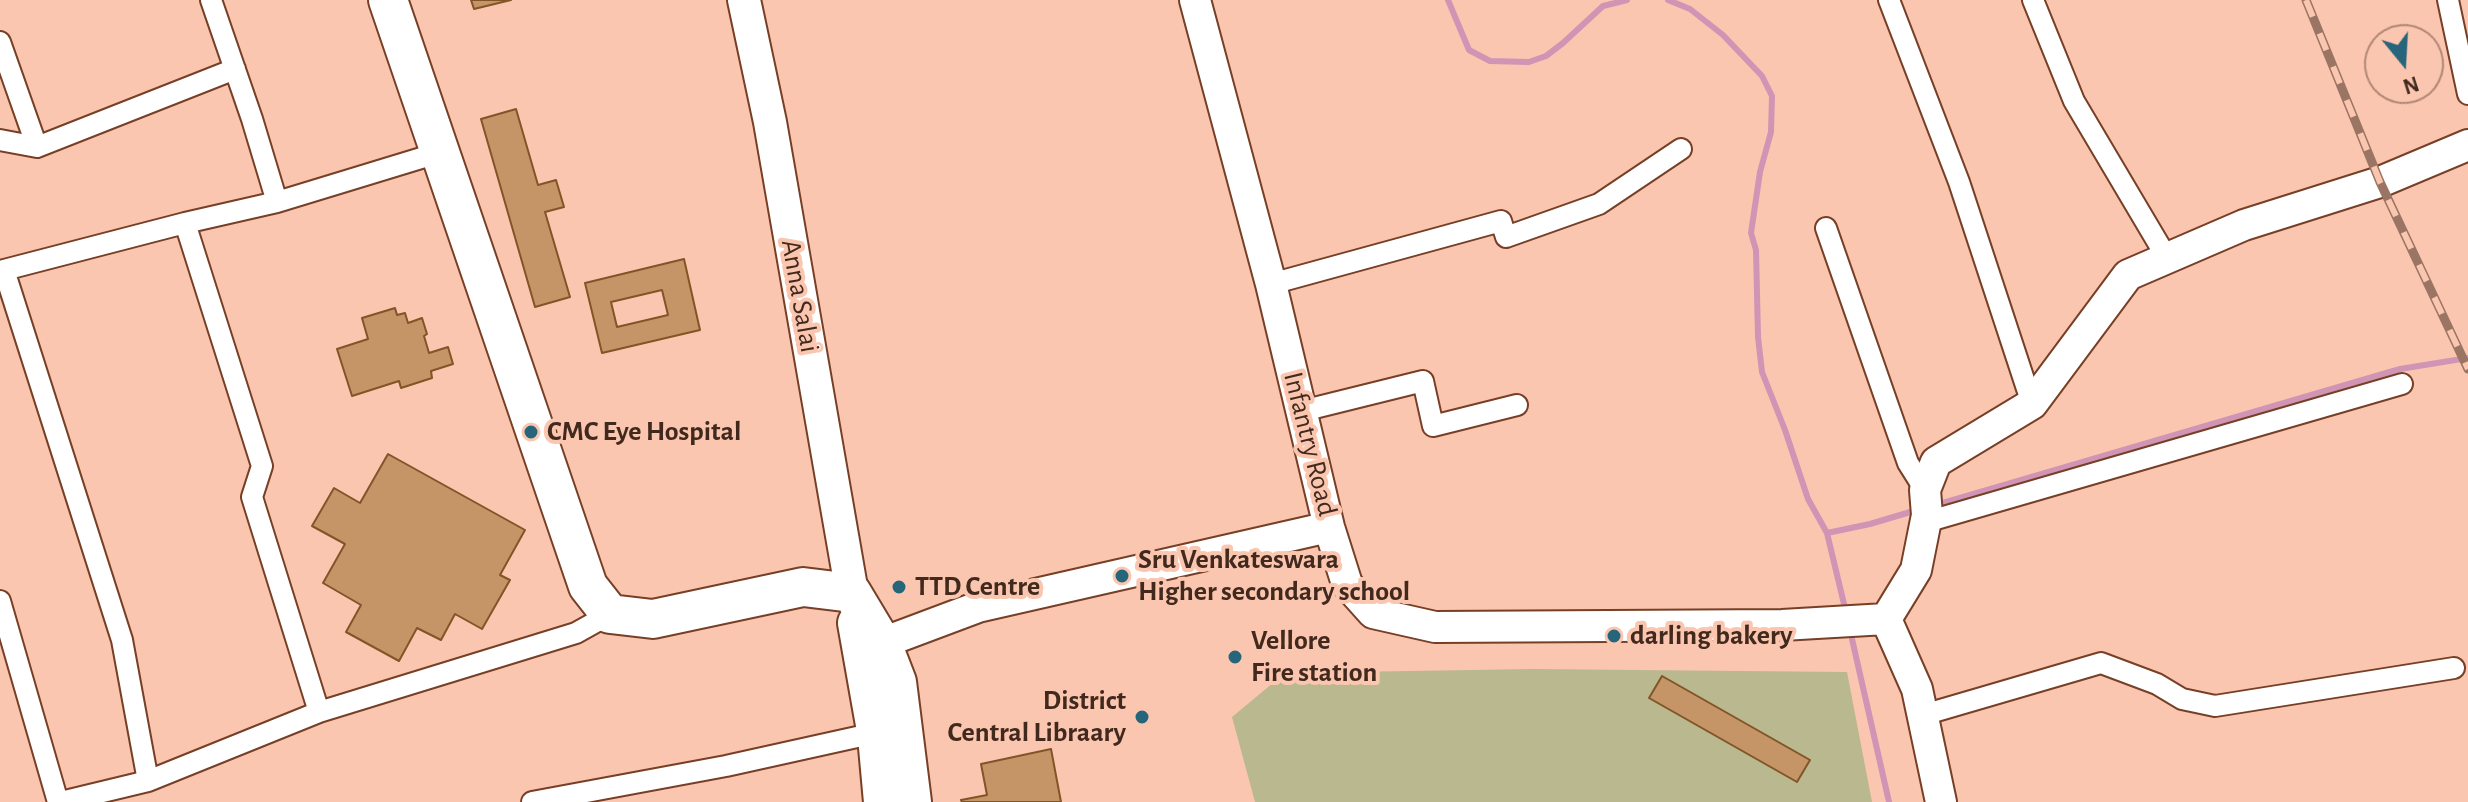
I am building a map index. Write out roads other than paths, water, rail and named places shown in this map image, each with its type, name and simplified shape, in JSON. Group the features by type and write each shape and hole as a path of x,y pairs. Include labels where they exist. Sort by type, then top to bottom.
{"highway":[{"path":"388,0 588,586 610,614 653,619 803,587 852,593"},
{"name":"Anna Salai","path":"852,593 882,643 897,682 912,802"},
{"name":"Anna Salai","path":"852,593 877,736 883,802"}],"main road":[{"name":"Anna Salai","path":"744,0 770,122 852,593"},
{"name":"Infantry Road","path":"1195,0 1271,284 1329,527 1347,584 1373,613 1435,627 1782,625 1886,619"},
{"path":"1941,802 1917,689 1886,619 1916,570 1926,522 1925,490 1936,462 2032,404 2128,275 2244,225 2380,182 2468,145"},
{"path":"882,643 978,607 1329,527"}],"street":[{"path":"211,0 277,202"},
{"path":"1889,0 1959,182 2032,404"},
{"path":"2033,0 2074,101 2167,258"},
{"path":"2448,0 2468,94"},
{"path":"0,42 37,147"},
{"path":"0,140 37,147 235,69"},
{"path":"1271,284 1501,221 1506,237 1599,204 1681,149"},
{"path":"148,781 122,640 2,271 277,202 441,152"},
{"path":"185,223 262,466 252,497 319,712"},
{"path":"1826,228 1908,463 1925,490"},
{"path":"1302,411 1423,381 1433,426 1517,405"},
{"path":"1926,522 2402,384"},
{"path":"0,601 59,802 148,781 319,712 576,633 610,614"},
{"path":"1923,715 2101,663 2157,684 2182,699 2215,706 2454,668"},
{"path":"532,802 726,766 857,737 877,736"}],"waterway":[{"path":"1448,0 1469,50 1490,61 1529,62 1546,56 1603,6 1627,0"},
{"path":"1668,0 1690,9 1723,35 1762,76 1772,96 1771,132 1760,172 1751,233 1756,250 1758,337 1762,372 1808,499 1827,533 1917,510"},
{"path":"1936,505 2400,369 2468,358"},
{"path":"1827,533 1844,604"},
{"path":"1852,639 1889,802"}],"railway":[{"path":"2306,0 2380,182 2468,369"}],"place":[{"name":"CMC Eye Hospital","path":"531,432"},
{"name":"Sru Venkateswara Higher secondary school","path":"1122,576"},
{"name":"TTD Centre","path":"899,587"},
{"name":"darling bakery","path":"1614,636"},
{"name":"Vellore Fire station","path":"1235,657"},
{"name":"District Central Libraary","path":"1142,717"}]}
